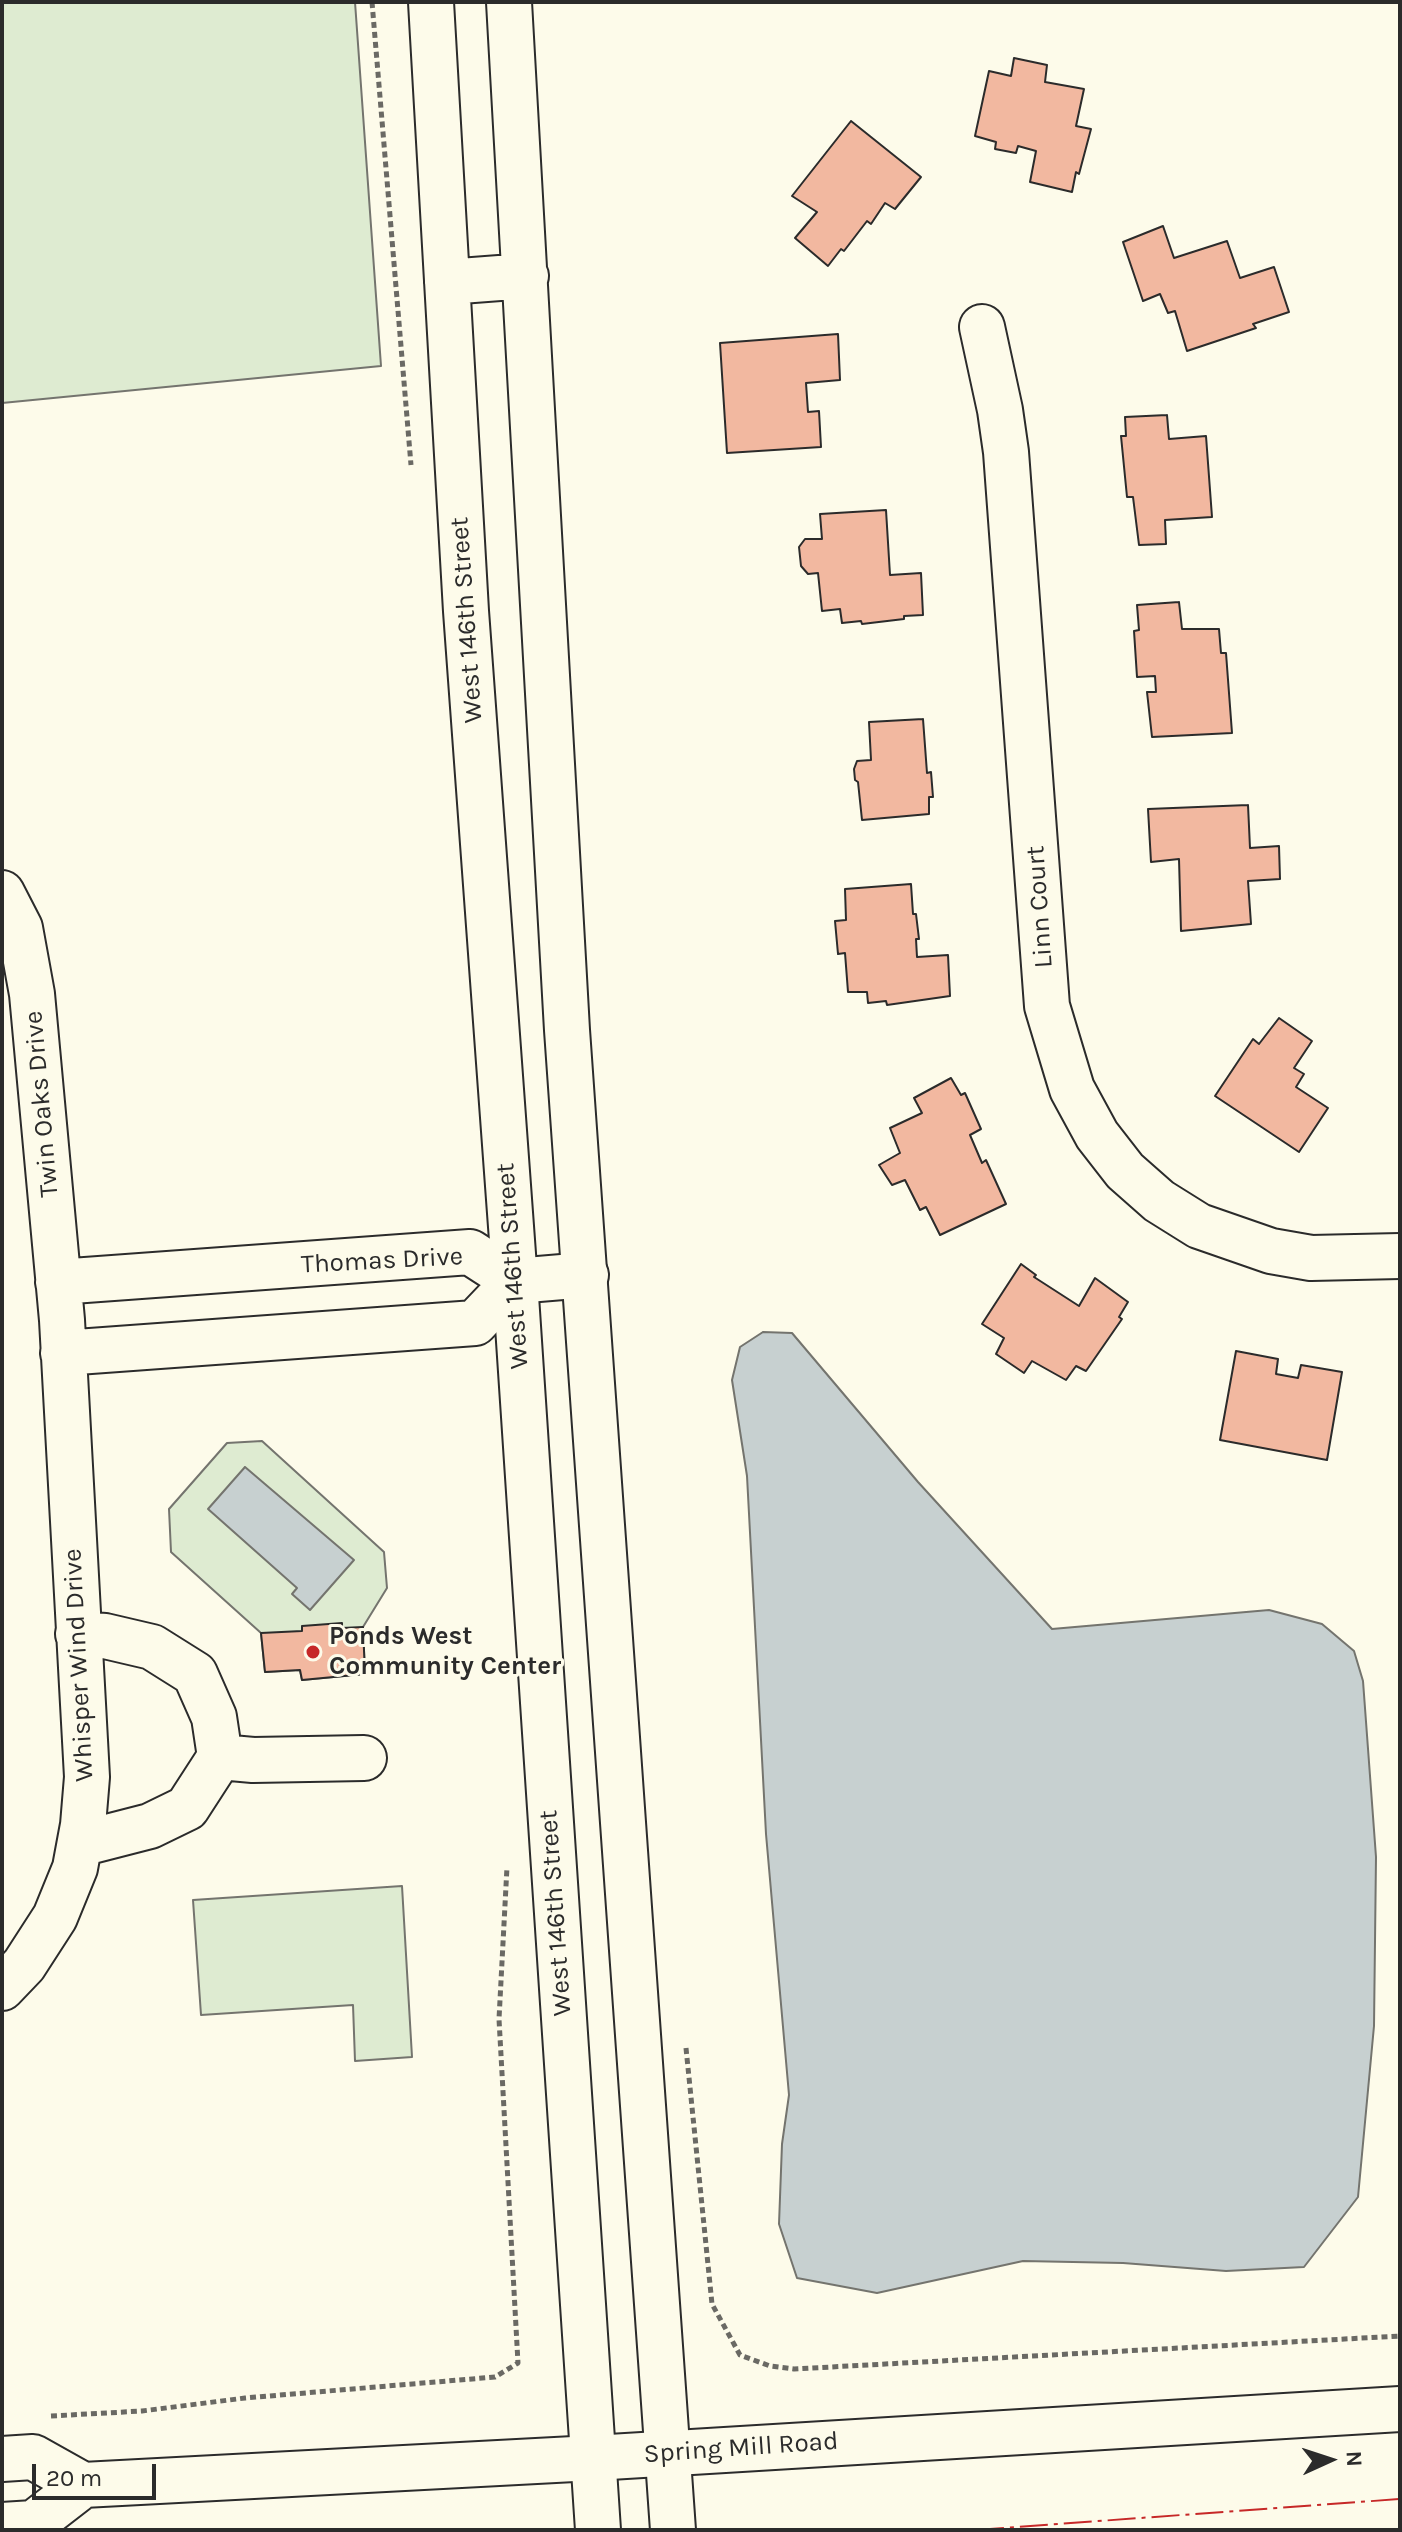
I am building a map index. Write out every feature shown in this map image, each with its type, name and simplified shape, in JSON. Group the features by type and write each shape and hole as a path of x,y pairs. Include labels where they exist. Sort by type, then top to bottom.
{"main road":[{"name":"West 146th Street","path":"431,2 466,611 515,1281 598,2530"},
{"path":"509,2 567,1030 673,2530"},
{"path":"447,282 526,276"},
{"name":"Linn Court","path":"982,327 1006,452 1047,1006 1072,1089 1097,1135 1125,1171 1159,1201 1199,1226 1238,1242 1311,1258 1400,1256"},
{"name":"Twin Oaks Drive","path":"2,893 20,928 32,994 61,1318"},
{"name":"Thomas Drive","path":"61,1318 470,1252 515,1281"},
{"path":"61,1318 475,1323 515,1281 586,1275"},
{"name":"Whisper Wind Drive","path":"2,1988 24,1965 55,1917 75,1868 87,1777 61,1318"},
{"path":"78,1634 105,1636 152,1647 195,1674 214,1717 220,1757 187,1808 150,1826 80,1844"},
{"path":"220,1757 253,1760 364,1758"},
{"name":"Spring Mill Road","path":"83,2485 593,2458 1400,2409"},
{"path":"2,2459 33,2457 83,2485 34,2523 2,2525"}],"path":[{"path":"49,2416 142,2411 245,2398 495,2377 518,2363 499,2019 508,1865"},
{"path":"740,2355 770,2366 794,2369 1400,2336"}],"green space":[{"path":"2,2 355,2 381,366 2,403"},
{"path":"262,1441 384,1552 387,1588 363,1627 365,1674 302,1680 300,1670 265,1672 261,1633 171,1552 169,1509 227,1443"},
{"path":"402,1886 412,2057 355,2061 353,2005 201,2015 193,1900"}],"shaded area":[{"path":"763,1332 792,1333 918,1482 1052,1629 1269,1610 1322,1624 1354,1651 1363,1681 1376,1857 1374,2026 1358,2197 1304,2267 1226,2271 1123,2263 1023,2261 877,2293 797,2278 779,2224 782,2144 789,2095 766,1834 747,1476 732,1380 740,1347"},
{"path":"245,1467 354,1560 310,1610 292,1594 297,1588 208,1509"}],"building":[{"path":"1014,58 1047,65 1045,82 1084,89 1076,126 1091,129 1072,192 1030,182 1036,151 1018,146 1016,153 995,149 996,142 975,136 989,71 1011,76"},
{"path":"851,121 921,177 895,209 885,203 871,224 867,221 828,266 795,238 817,212 792,196"},
{"path":"1163,226 1174,258 1227,241 1240,278 1274,267 1289,312 1253,324 1256,328 1187,351 1175,311 1168,313 1160,294 1143,301 1123,242"},
{"path":"838,334 840,380 806,383 808,412 819,411 821,447 727,453 720,343"},
{"path":"1167,415 1169,439 1206,436 1212,517 1165,520 1166,544 1139,545 1133,497 1127,497 1121,436 1126,436 1125,417"},
{"path":"886,510 890,575 921,573 923,615 862,624 861,621 842,623 840,609 822,611 818,573 808,574 801,566 799,547 805,539 822,539 820,514"},
{"path":"1179,602 1182,629 1219,629 1221,653 1226,653 1232,733 1152,737 1147,692 1156,692 1155,676 1137,677 1134,631 1139,630 1137,605"},
{"path":"923,719 927,773 931,772 933,797 929,797 929,814 862,820 854,769 857,761 871,760 869,722"},
{"path":"1248,805 1250,848 1279,846 1280,879 1248,881 1251,924 1181,931 1179,859 1151,862 1148,809"},
{"path":"911,884 919,939 916,939 917,957 948,955 950,996 887,1005 886,1001 868,1003 867,992 848,992 845,953 838,954 835,921 846,920 845,889"},
{"path":"1279,1018 1312,1041 1294,1068 1304,1074 1296,1087 1328,1108 1299,1152 1215,1096 1253,1039 1259,1044"},
{"path":"951,1078 961,1095 965,1093 981,1129 970,1135 982,1163 986,1160 1006,1204 940,1235 926,1207 920,1210 905,1180 892,1185 879,1165 900,1153 890,1128 922,1113 914,1098"},
{"path":"1021,1264 1036,1275 1034,1277 1079,1306 1095,1278 1128,1302 1119,1317 1122,1319 1086,1371 1076,1366 1066,1380 1032,1361 1024,1373 996,1354 1004,1338 982,1324"},
{"path":"1236,1351 1278,1359 1276,1374 1298,1378 1301,1365 1342,1372 1327,1460 1220,1440"},
{"name":"Ponds West Community Center","path":"342,1623 342,1628 363,1627 365,1674 302,1680 300,1670 265,1672 261,1633 302,1631 302,1626"}],"power":[{"path":"976,2530 1400,2499"}],"place":[{"name":"Ponds West Community Center","path":"313,1652"}]}
